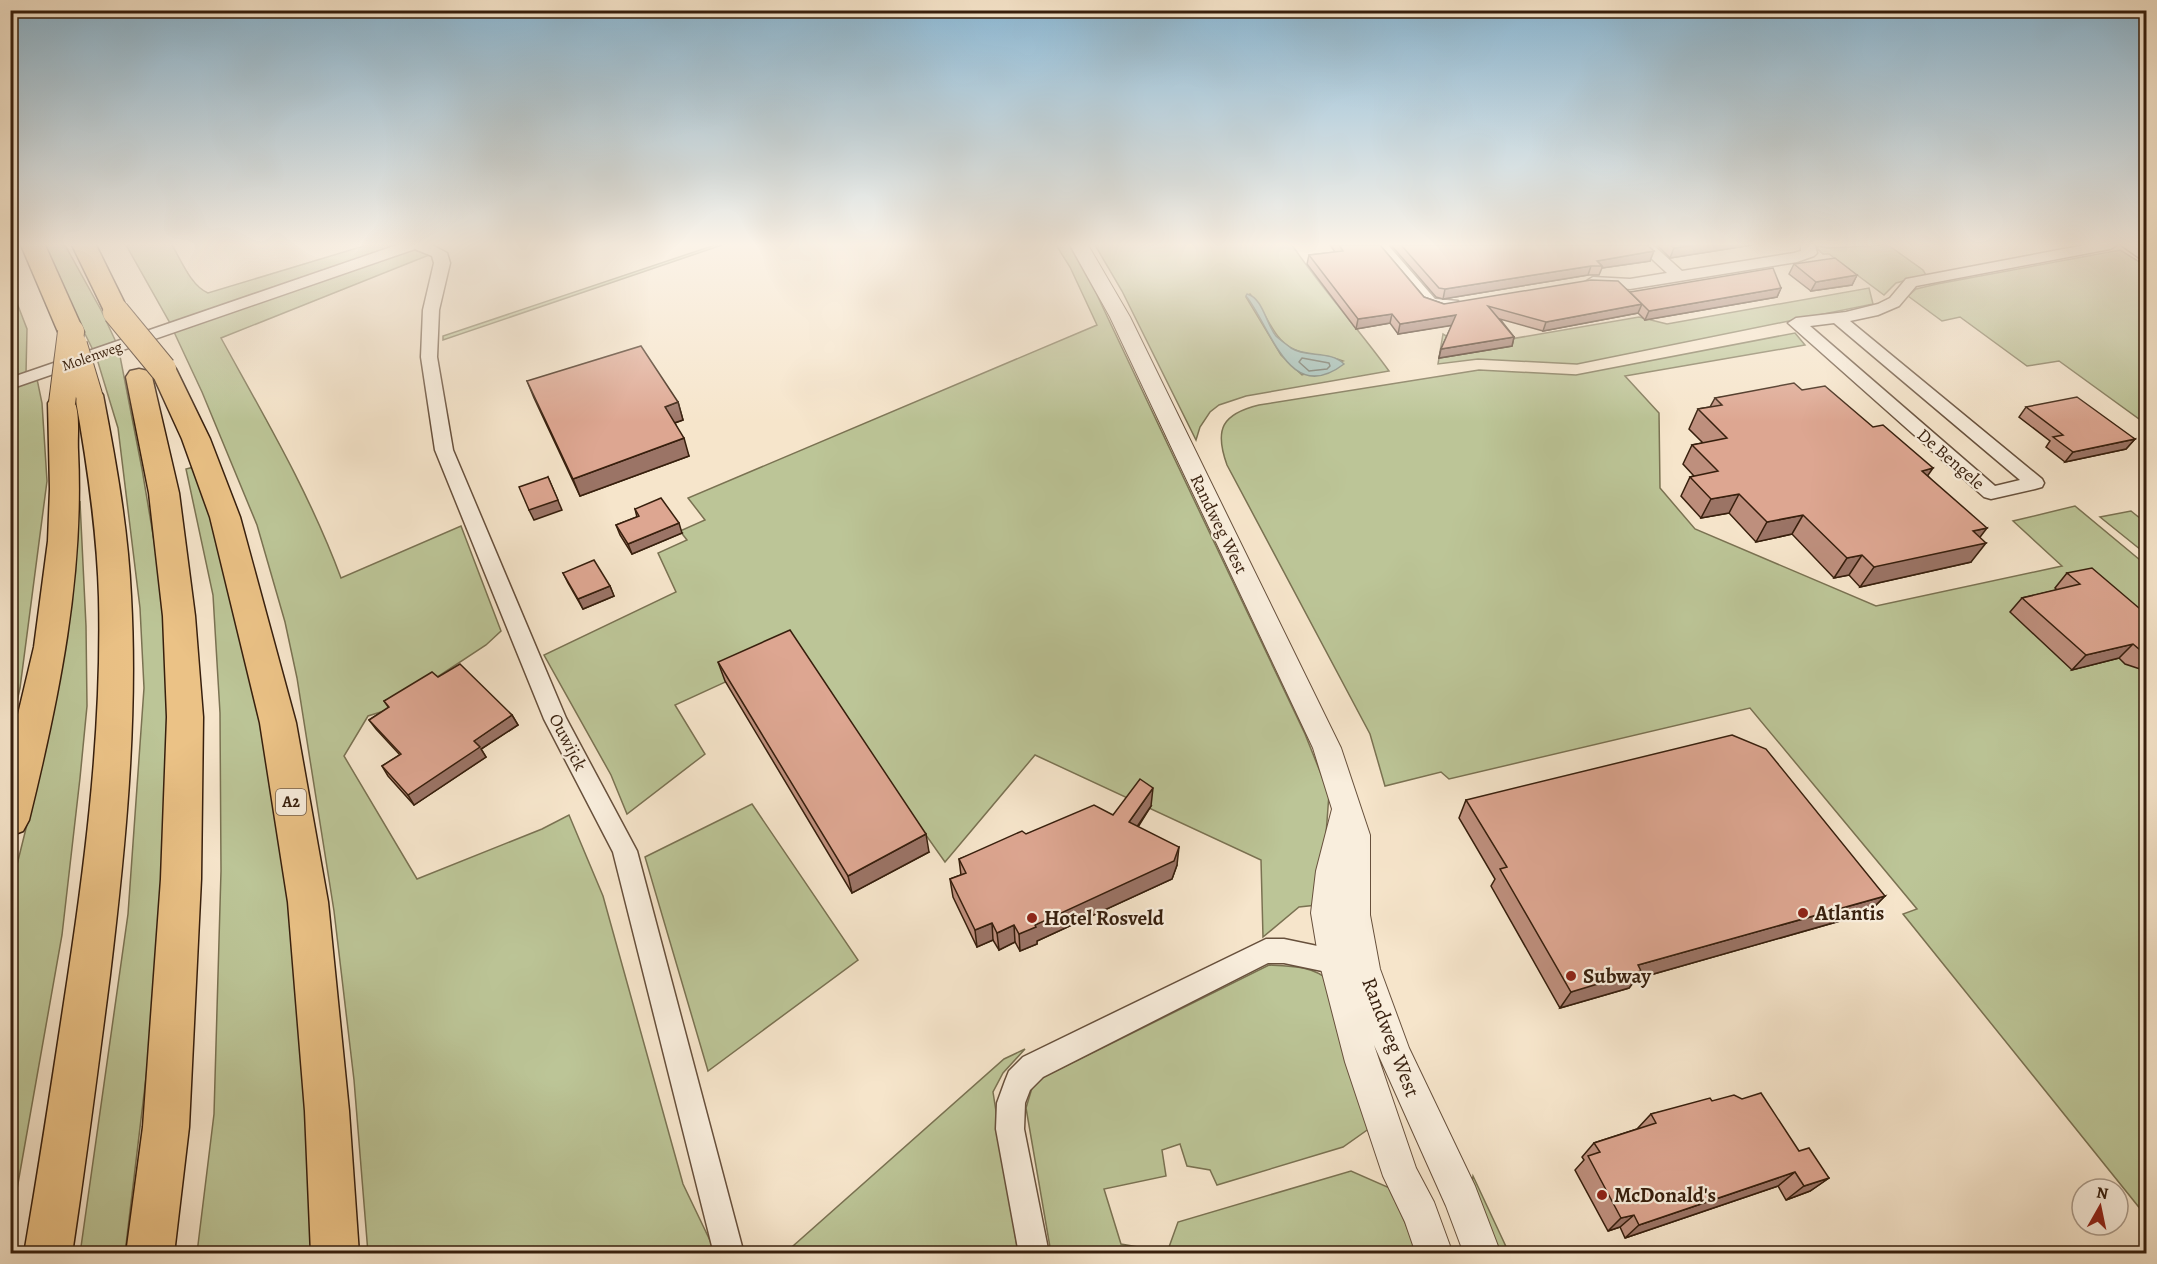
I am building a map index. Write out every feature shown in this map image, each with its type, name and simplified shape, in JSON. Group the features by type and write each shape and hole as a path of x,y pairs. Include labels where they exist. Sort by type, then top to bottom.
{"highway":[{"path":"48,1254 67,1137 97,915 113,760 116,623 108,507 76,399 70,330 59,304"},
{"name":"A2","path":"112,304 151,373 196,439 225,517 278,723 308,902 327,1111 335,1254"},
{"name":"A2","path":"150,1254 167,1116 181,879 184,717 179,616 151,373"},
{"path":"10,820 34,729 61,571 65,469 76,399"}],"street":[{"name":"Molenweg","path":"10,384 241,304"},
{"name":"Ouwijck","path":"432,304 429,357 444,450 555,719 625,851 729,1254"},
{"name":"Randweg West","path":"1113,304 1327,748 1346,810 1331,871 1326,913 1462,1199 1483,1254"},
{"path":"1435,304 1442,306 1453,304"},
{"name":"De Bengele","path":"1837,318 2035,483 1990,493 1796,324 1837,318 1891,304"},
{"path":"1034,1254 1010,1129 1011,1103 1019,1081 1033,1067 1266,951 1284,951 1349,965"},
{"name":"Randweg West","path":"1349,965 1362,1062 1401,1176 1421,1215 1435,1254"}],"green space":[{"path":"10,304 17,304 27,329 26,373 10,378"},
{"path":"70,304 98,304 101,310 116,342 93,350"},
{"path":"159,304 226,304 170,323"},
{"path":"255,304 306,304 221,338 301,485 341,578 461,526 501,631 486,645 407,697 384,711 368,716 344,756 417,879 542,829 569,815 603,896 683,1184 716,1253 368,1253 354,1080 334,911 297,678 285,622 257,525 202,392 174,332"},
{"path":"539,304 549,304 443,340 443,336"},
{"path":"1087,304 1101,304 1305,734 1329,794 1325,848 1317,905 1299,907 1263,937 1261,860 1035,755 945,862 795,650 675,705 705,754 627,814 611,775 544,655 676,592 658,553 687,540 680,531 705,520 688,498 1097,325"},
{"path":"1128,304 1250,304 1281,355 1302,375 1343,361 1293,349 1279,338 1258,304 1337,304 1389,371 1246,396 1219,405 1210,412 1200,427 1196,440"},
{"path":"1779,304 1873,304 1577,364 1478,359 1438,364 1443,334 1464,347 1639,317 1667,324"},
{"path":"1919,304 2146,304 2146,424 2059,361 2027,366 1960,317 1942,321"},
{"path":"1795,333 1805,345 1625,376 1659,413 1660,488 1695,529 1876,606 2062,566 2013,521 2075,506 2146,565 2146,1216 2130,1196 2130,1177 2115,1177 1903,914 1917,909 1750,708 1449,779 1441,772 1385,786 1370,734 1227,465 1221,442 1224,425 1237,413 1259,405 1479,370 1576,375"},
{"path":"119,351 142,469 177,678 167,902 125,1253 80,1254 128,914 144,688 140,608 118,428 97,359"},
{"path":"37,379 42,403 47,481 20,688 11,728 11,388"},
{"path":"194,467 241,605 291,889 321,1253 197,1253 214,1114 221,871 220,713 213,595 186,469"},
{"path":"80,502 87,706 62,935 11,1223 11,889 35,792 74,505"},
{"path":"2131,511 2146,523 2146,554 2100,517"},
{"path":"752,804 858,960 708,1071 645,857"},
{"path":"1269,965 1310,970 1331,982 1370,1128 1343,1147 1217,1185 1210,1170 1187,1166 1180,1144 1162,1150 1166,1176 1104,1189 1121,1244 1155,1250 1169,1247 1178,1222 1351,1171 1392,1189 1417,1253 1051,1253 1026,1108 1032,1088 1040,1079"},
{"path":"1025,1049 1003,1073 993,1092 1018,1253 784,1254 1004,1059"},
{"path":"1473,1176 1509,1253 1495,1253 1470,1198"}],"water":[{"path":"1251,304 1259,304 1276,336 1291,348 1304,353 1332,357 1344,364 1325,374 1309,376 1296,370 1284,358"}],"building":[{"path":"1347,304 1642,304 1546,322 1488,306 1514,337 1441,349 1456,315 1400,324 1392,314 1358,319"},
{"path":"1642,304 1689,304 1649,311"},
{"path":"641,346 678,402 665,407 684,438 573,479 527,381"},
{"path":"1794,383 1802,390 1825,386 1873,427 1883,425 1933,468 1922,471 1987,528 1973,531 1986,543 1874,567 1862,555 1847,558 1803,515 1767,522 1739,494 1711,499 1690,477 1718,471 1692,445 1727,438 1698,409 1722,405 1715,398"},
{"path":"2077,397 2135,439 2073,452 2053,437 2063,435 2026,407"},
{"path":"548,477 558,500 529,510 519,487"},
{"path":"661,498 679,523 628,544 616,525 639,516 635,509"},
{"path":"594,560 610,586 578,599 563,573"},
{"path":"2092,568 2146,614 2146,652 2133,644 2086,655 2022,598 2080,584 2067,573"},
{"path":"790,630 926,834 848,876 718,662"},
{"path":"460,664 512,715 474,741 480,747 408,795 382,766 401,754 369,720 389,707 384,701 432,672 438,677"},
{"path":"1732,735 1766,749 1885,896 1638,965 1641,971 1571,992 1500,869 1507,867 1466,800"},
{"path":"1140,779 1153,788 1129,822 1179,847 1174,861 1019,934 1014,925 997,933 992,923 975,930 950,879 966,873 959,859 1022,831 1026,834 1094,805 1113,815"},
{"path":"1761,1093 1799,1151 1809,1148 1829,1178 1804,1186 1795,1172 1639,1225 1634,1215 1621,1218 1588,1156 1600,1152 1594,1143 1656,1123 1651,1114 1710,1098 1712,1101 1734,1095 1742,1099"}],"place":[{"name":"Atlantis","path":"1803,913"},
{"name":"Hotel Rosveld","path":"1032,918"},
{"name":"Subway","path":"1571,976"},
{"name":"McDonald's","path":"1602,1195"}]}
